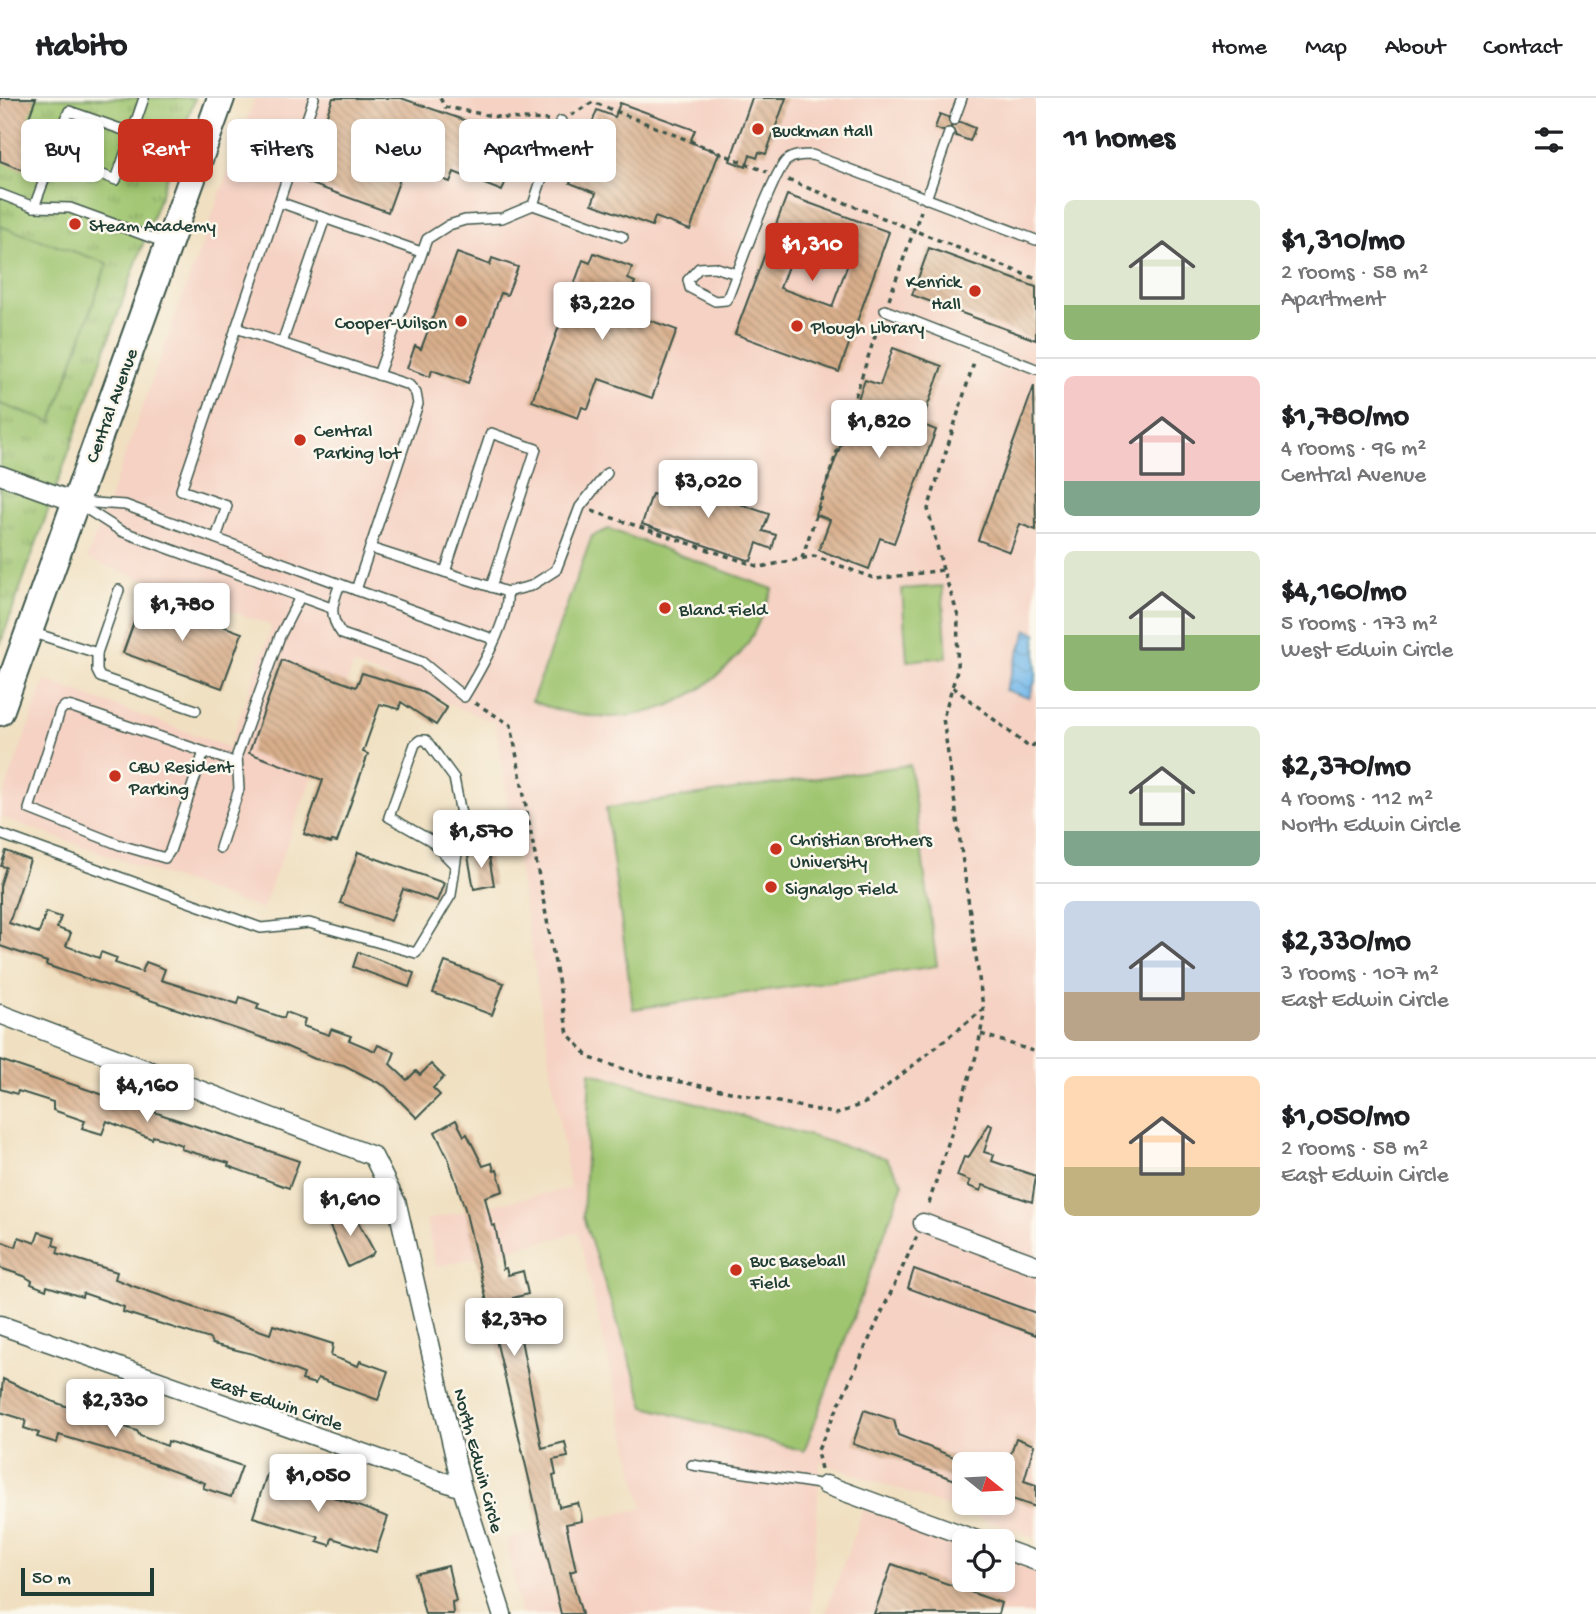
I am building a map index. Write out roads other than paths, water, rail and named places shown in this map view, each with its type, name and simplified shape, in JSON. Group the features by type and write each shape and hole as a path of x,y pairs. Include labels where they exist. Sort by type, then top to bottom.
{"main road":[{"name":"Central Avenue","path":"0,712 221,98"}],"street":[{"path":"0,475 75,502"},
{"name":"North Edwin Circle","path":"0,1014 373,1156 397,1204 462,1488 502,1614"},
{"path":"923,1223 1036,1265"},
{"name":"East Edwin Circle","path":"0,1325 462,1488"},
{"path":"825,1485 952,1531"},
{"path":"1015,1553 1036,1561"}],"lane":[{"path":"137,119 144,98"},
{"path":"216,538 227,506 181,490 314,98"},
{"path":"954,120 962,98"},
{"path":"66,119 69,111 92,119"},
{"path":"926,200 949,134"},
{"path":"737,274 714,267 699,268 688,280 690,288 722,302 728,297 777,176 786,161 797,155 812,155 1036,240"},
{"path":"104,175 116,180 118,174"},
{"path":"34,207 43,182"},
{"path":"533,205 541,182"},
{"path":"0,194 34,207 70,208 168,244"},
{"path":"279,202 421,252"},
{"path":"378,375 427,239 449,225 465,220 502,218 533,205 623,237"},
{"path":"282,343 325,218"},
{"path":"885,310 1036,369"},
{"path":"236,328 409,385 416,393 418,404 356,590"},
{"path":"445,572 491,433 536,449 491,587"},
{"path":"370,548 507,592 531,586 556,570 580,507 607,473"},
{"path":"75,502 125,505 493,639"},
{"path":"75,502 121,531 331,608"},
{"path":"340,584 331,608 334,623 342,634 422,663 464,697 506,611 507,592"},
{"path":"119,590 97,653 97,671 100,677 196,710"},
{"path":"220,848 239,789 237,755 280,636 300,597"},
{"path":"29,631 97,653"},
{"path":"204,752 170,851 165,858 128,848 29,809 65,706 204,752 237,763"},
{"path":"0,834 261,928 309,923 416,953 451,895 462,819 454,778 426,740 415,744 389,817 430,839 455,865"},
{"path":"692,1465 825,1485"}],"water":[{"path":"1027,630 1036,633 1036,678 1029,698 1005,690"}],"place":[{"name":"Buckman Hall","path":"758,129"},
{"name":"Steam Academy","path":"75,224"},
{"name":"Kenrick Hall","path":"975,291"},
{"name":"Cooper-Wilson","path":"461,321"},
{"name":"Plough Library","path":"797,326"},
{"name":"Central Parking lot","path":"300,440"},
{"name":"Bland Field","path":"665,608"},
{"name":"CBU Resident Parking","path":"115,776"},
{"name":"Christian Brothers University","path":"776,849"},
{"name":"Signalgo Field","path":"771,887"},
{"name":"Buc Baseball Field","path":"736,1270"}]}
